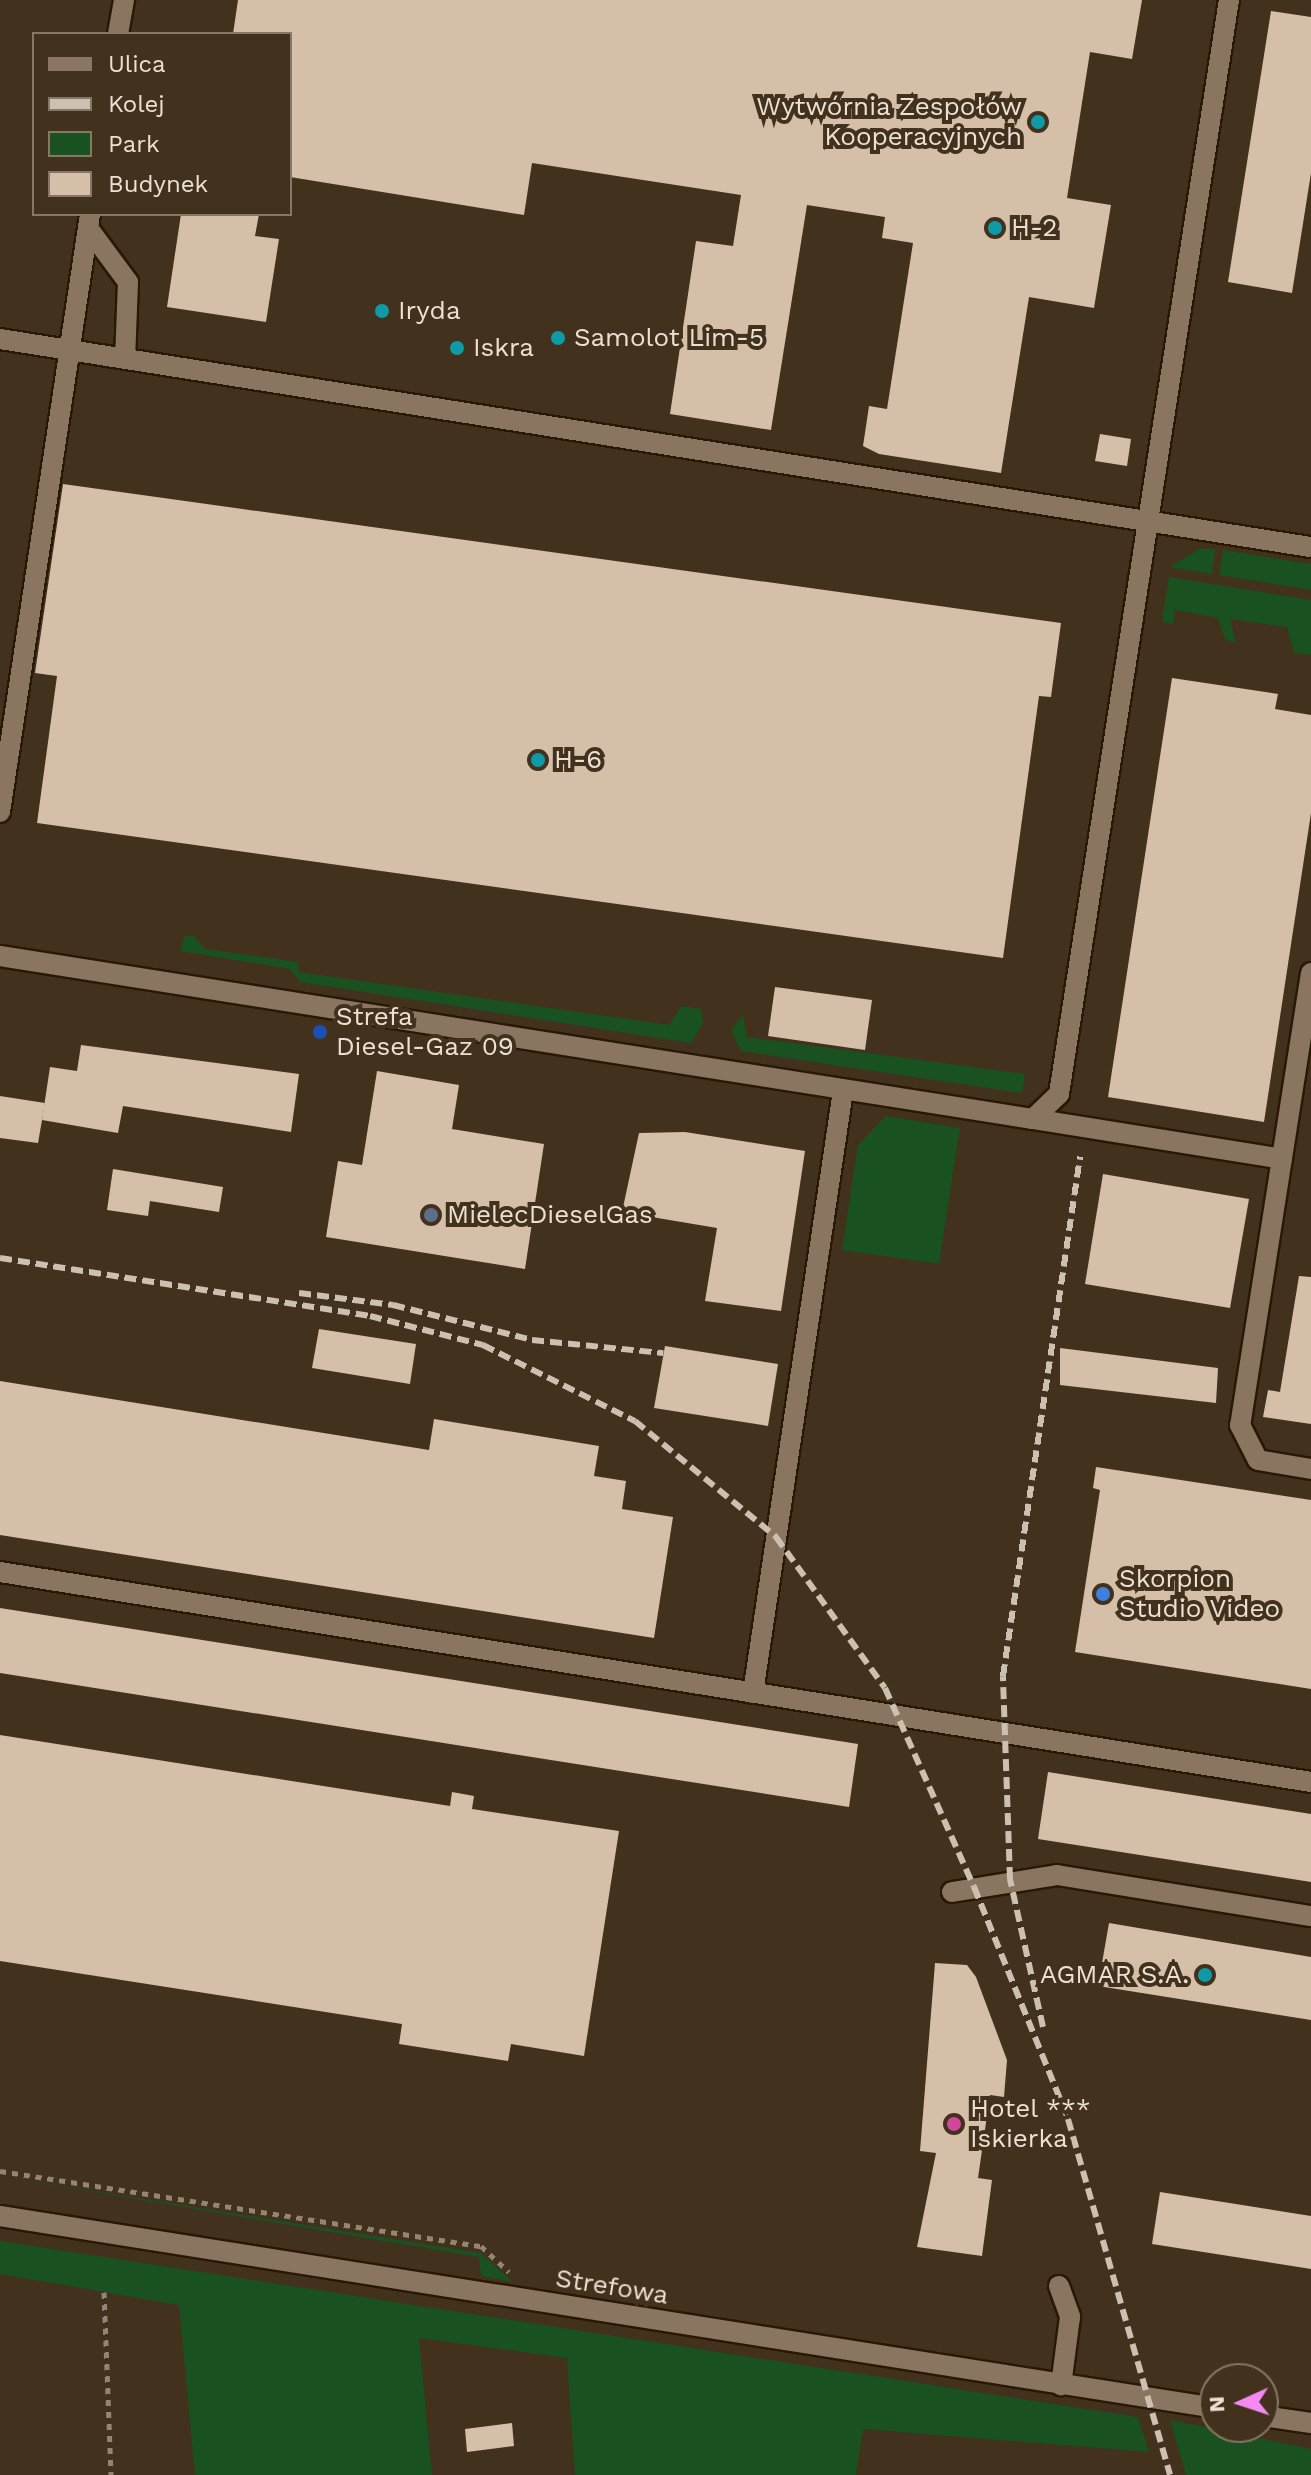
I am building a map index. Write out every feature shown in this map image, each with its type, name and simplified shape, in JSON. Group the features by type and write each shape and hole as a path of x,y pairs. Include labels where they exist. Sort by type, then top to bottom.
{"street":[{"path":"118,32 124,0"},
{"path":"1033,1119 1059,1094 1151,522 1229,0"},
{"path":"89,221 128,282 125,359"},
{"path":"0,812 70,384 69,349 89,221"},
{"path":"0,339 1311,547"},
{"path":"0,956 1282,1159"},
{"path":"1311,973 1240,1425 1258,1460 1311,1469"},
{"path":"753,1693 843,1091"},
{"path":"0,1572 1311,1782"},
{"path":"952,1892 1057,1875 1311,1916"},
{"name":"Strefowa","path":"0,2216 1199,2406"},
{"path":"1059,2286 1070,2317 1061,2385"},
{"path":"1279,2418 1311,2423"}],"path":[{"path":"0,2171 481,2246 515,2277"},
{"path":"104,2292 111,2475"}],"green space":[{"path":"1201,548 1215,549 1212,574 1169,567"},
{"path":"1223,550 1311,564 1311,590 1219,575"},
{"path":"1169,577 1311,600 1311,655 1294,653 1287,627 1230,619 1236,643 1225,639 1218,618 1175,610 1173,625 1162,621"},
{"path":"184,936 194,936 205,949 299,962 298,972 669,1025 681,1006 701,1009 703,1023 691,1043 300,982 290,969 180,951"},
{"path":"743,1015 747,1037 1025,1074 1022,1093 741,1051 731,1030"},
{"path":"886,1116 960,1128 939,1264 842,1250 858,1145"},
{"path":"0,2176 481,2253 513,2282 481,2276 479,2257"},
{"path":"0,2241 1138,2417 1149,2452 863,2429 856,2475 575,2475 567,2358 419,2338 432,2475 195,2475 179,2305 0,2274"},
{"path":"1170,2420 1199,2426 1199,2443 1279,2442 1311,2449 1311,2475 1186,2475"}],"building":[{"name":"H-2","path":"238,0 1142,0 1132,59 1090,52 1067,198 1111,205 1094,308 1029,297 1001,473 879,454 863,446 869,406 887,409 913,243 882,238 885,217 807,205 771,430 670,414 696,241 733,246 741,195 532,163 524,215 292,177 292,32 233,32"},
{"path":"1271,11 1311,17 1311,173 1292,293 1228,282"},
{"path":"181,216 259,216 255,236 279,239 266,322 167,307"},
{"path":"1100,434 1131,439 1127,466 1095,461"},
{"name":"H-6","path":"63,484 1061,623 1051,697 1039,696 1003,958 37,823 57,676 35,673"},
{"path":"1172,678 1278,694 1275,709 1311,715 1311,813 1264,1122 1108,1097"},
{"path":"775,987 872,1000 865,1050 768,1036"},
{"path":"81,1045 299,1074 291,1132 123,1106 118,1133 42,1120 50,1067 77,1071"},
{"name":"MielecDieselGas","path":"377,1071 459,1085 452,1129 544,1144 525,1269 326,1237 338,1161 362,1165"},
{"path":"0,1096 45,1103 38,1143 0,1138"},
{"path":"685,1132 805,1151 781,1311 705,1301 717,1228 622,1212 639,1133"},
{"path":"113,1169 223,1187 219,1212 150,1201 148,1216 107,1210"},
{"path":"1103,1174 1249,1199 1230,1308 1085,1284"},
{"path":"1299,1276 1311,1277 1311,1424 1263,1417 1268,1390 1280,1392"},
{"path":"319,1329 416,1344 410,1384 312,1368"},
{"path":"665,1346 778,1364 768,1426 654,1408"},
{"path":"1060,1348 1218,1368 1216,1403 1060,1385"},
{"path":"0,1381 429,1450 434,1419 599,1446 594,1476 626,1481 622,1509 673,1517 654,1638 0,1535"},
{"path":"1096,1467 1311,1500 1311,1689 1075,1652 1100,1490 1093,1488"},
{"path":"0,1608 858,1744 849,1807 0,1673"},
{"path":"0,1735 450,1806 452,1792 474,1796 472,1809 619,1831 584,2056 511,2044 508,2061 399,2044 402,2024 0,1961"},
{"path":"1048,1772 1311,1814 1311,1882 1038,1839"},
{"name":"AGMAR S.A.","path":"1109,1923 1311,1957 1311,2020 1098,1986"},
{"name":"Hotel *** Iskierka","path":"935,1963 967,1965 976,1977 1007,2060 1004,2097 990,2095 978,2178 992,2180 982,2256 917,2247 936,2153 920,2151"},
{"path":"1160,2192 1311,2216 1311,2269 1152,2244"},
{"path":"512,2423 514,2446 467,2452 465,2429"}],"railway":[{"path":"1043,2027 1010,1879 1003,1676 1080,1157"},
{"path":"0,1258 370,1316 483,1345 635,1421 776,1537 885,1688 974,1887 1068,2119 1170,2475"},
{"path":"299,1293 393,1305 532,1340 663,1353"}],"place":[{"name":"Wytwórnia Zespołów Kooperacyjnych","path":"1038,122"},
{"name":"H-2","path":"995,228"},
{"name":"Iryda","path":"382,311"},
{"name":"Samolot Lim-5","path":"558,338"},
{"name":"Iskra","path":"457,348"},
{"name":"H-6","path":"538,760"},
{"name":"Strefa Diesel-Gaz 09","path":"320,1032"},
{"name":"MielecDieselGas","path":"431,1215"},
{"name":"Skorpion Studio Video","path":"1103,1594"},
{"name":"AGMAR S.A.","path":"1205,1975"},
{"name":"Hotel *** Iskierka","path":"954,2124"}]}
